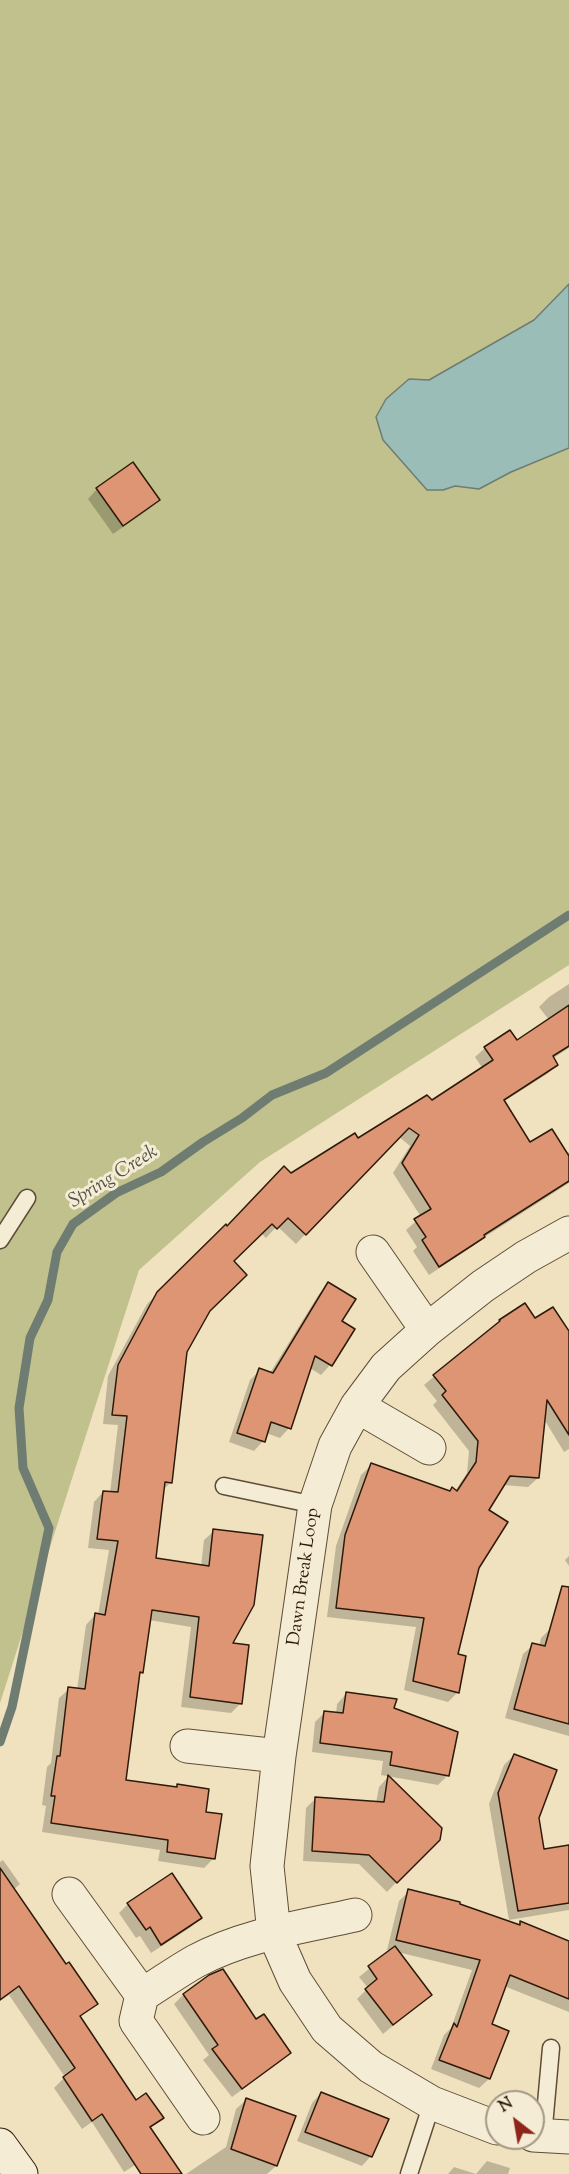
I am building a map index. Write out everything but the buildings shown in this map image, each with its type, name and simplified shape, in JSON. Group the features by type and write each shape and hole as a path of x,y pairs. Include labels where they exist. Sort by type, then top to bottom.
{"street":[{"name":"Dawn Break Loop","path":"485,2123 432,2103 371,2067 327,2030 295,1981 274,1933 267,1866 279,1756 315,1505 335,1446 357,1406 386,1367 427,1330 483,1286 526,1257 569,1233"},
{"path":"373,1252 427,1330"},
{"path":"357,1406 429,1448"},
{"path":"187,1746 279,1756"},
{"path":"69,1894 142,1995"},
{"path":"203,2118 136,2021 142,1995 196,1960 229,1947 274,1933 355,1915"},
{"path":"0,2145 21,2174"}],"lane":[{"path":"0,1240 27,1198"},
{"path":"224,1486 315,1505"},
{"path":"548,2136 551,2048"},
{"path":"409,2174 432,2103"}],"green space":[{"path":"0,0 569,0 569,965 260,1162 139,1270 0,1703"}],"water":[{"path":"569,284 569,448 511,472 479,489 455,486 443,490 427,490 383,440 376,417 386,399 409,379 429,380 534,320"}],"waterway":[{"name":"Spring Creek","path":"0,1742 12,1707 49,1528 23,1468 19,1408 30,1338 48,1300 57,1252 73,1224 116,1193 161,1172 272,1095 326,1073 569,915"}]}
